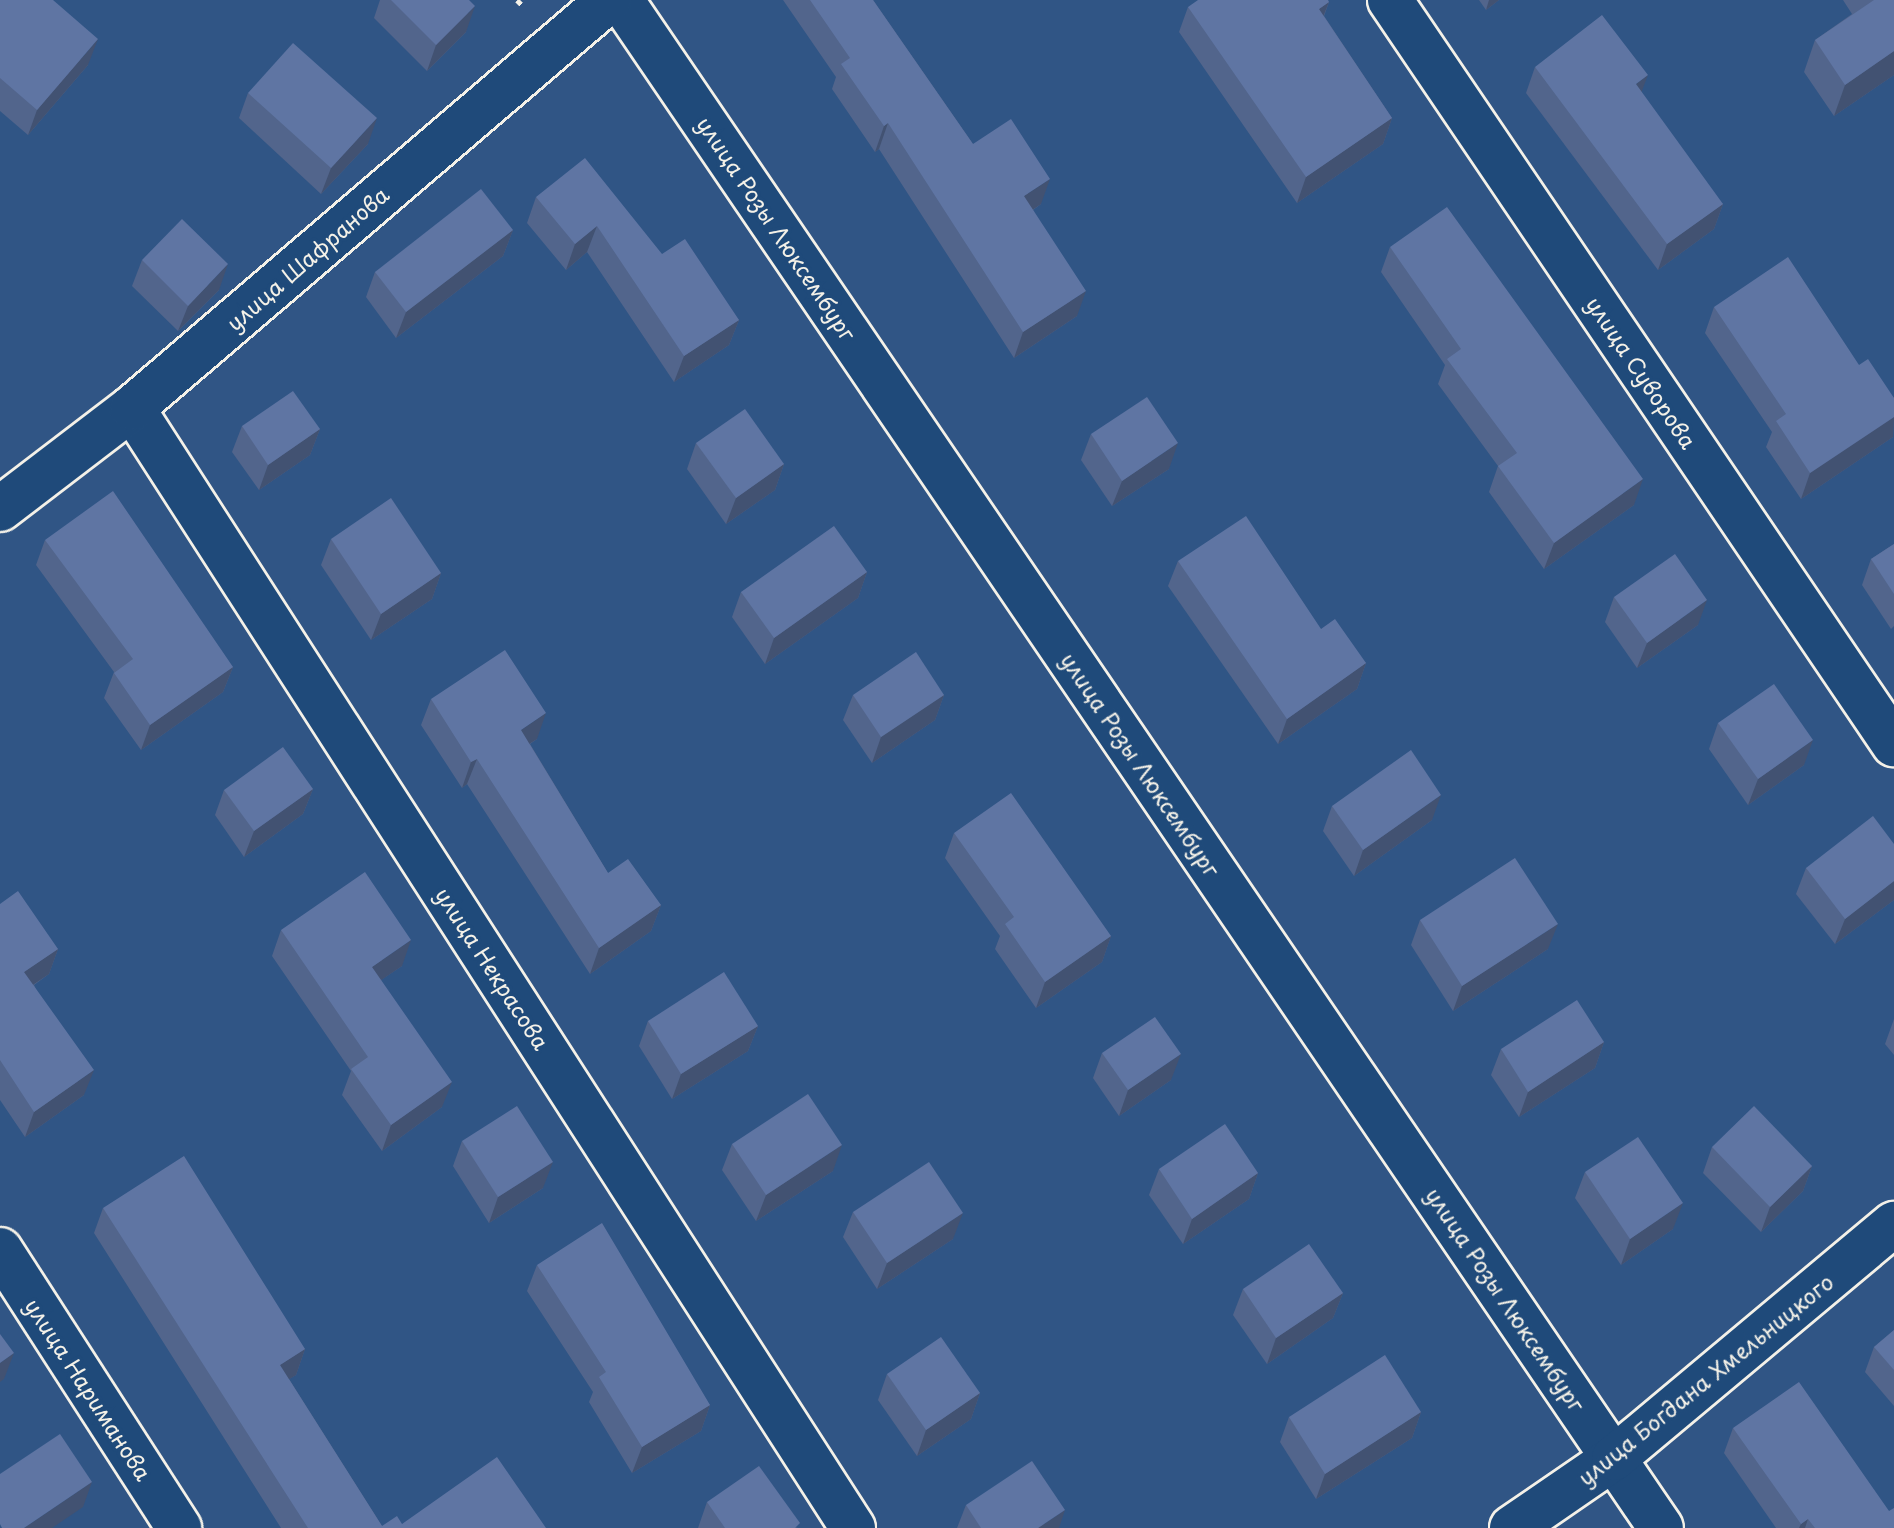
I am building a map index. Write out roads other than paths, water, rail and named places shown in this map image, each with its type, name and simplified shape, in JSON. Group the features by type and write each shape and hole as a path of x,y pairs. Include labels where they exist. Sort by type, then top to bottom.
{"street":[{"name":"улица Шафранова","path":"0,509 132,408 609,0"},
{"name":"улица Розы Люксембург","path":"621,0 1661,1528"},
{"name":"улица Суворова","path":"1390,0 1894,744"},
{"name":"улица Некрасова","path":"132,408 853,1528"},
{"name":"улица Богдана Хмельницкого","path":"1512,1528 1614,1458 1894,1224"},
{"name":"улица Нариманова","path":"0,1250 179,1528"}]}
